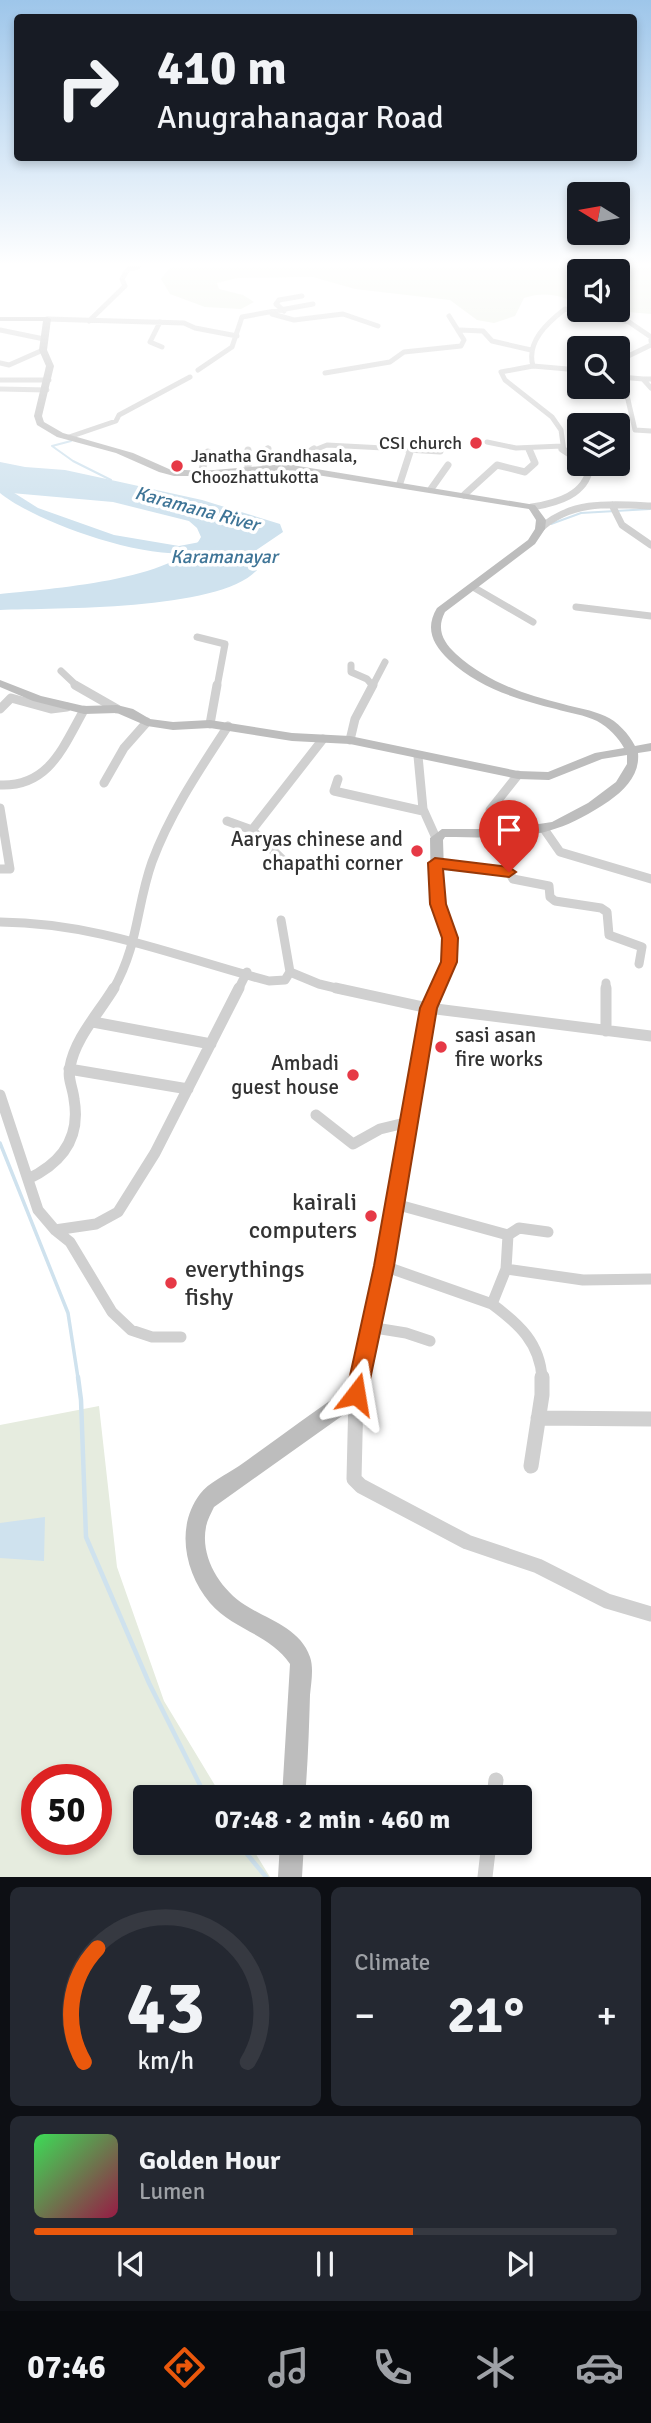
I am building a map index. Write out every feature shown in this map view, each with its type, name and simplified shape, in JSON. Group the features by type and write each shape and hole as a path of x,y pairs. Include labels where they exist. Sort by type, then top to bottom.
{"main road":[{"path":"45,355 50,366 48,385 38,416 40,423 47,429 127,454 164,471 201,472 248,467 286,467 532,507 541,520 540,529 521,552 441,610 434,620 436,638 453,658 480,680 507,693 602,719 616,726 644,748"},
{"path":"0,682 28,696 67,707 84,710 117,709 147,722 173,726 210,724 349,740 518,775 549,776 599,755 644,748"},
{"path":"295,1785 301,1661 291,1643 281,1635 225,1603 205,1575 197,1552 195,1525 207,1500 356,1394 384,1266 428,1008 449,962 450,938 438,904 436,838 442,833 504,834 544,829 574,816 620,789 632,779 640,766 644,748"},
{"path":"290,1877 291,1855"}],"street":[{"path":"0,363 9,365 33,355"},
{"path":"198,370 223,355"},
{"path":"325,373 390,362 400,355"},
{"path":"532,355 533,366"},
{"path":"567,369 533,366 501,372 501,376 552,417 561,430 562,450 567,453"},
{"path":"69,437 116,421 119,415 190,377"},
{"path":"630,378 651,379"},
{"path":"643,379 651,388"},
{"path":"0,380 48,385"},
{"path":"0,388 48,385"},
{"path":"627,399 635,430 651,431"},
{"path":"487,442 506,447 562,446"},
{"path":"286,467 318,447 327,445 440,451"},
{"path":"265,467 268,448"},
{"path":"464,495 497,465 524,472 536,463 528,448"},
{"path":"400,484 411,449"},
{"path":"248,450 248,467"},
{"path":"201,472 208,452"},
{"path":"431,489 448,466"},
{"path":"532,507 552,504 583,485 589,476"},
{"path":"540,529 546,522 576,509 612,505 651,506"},
{"path":"612,505 622,525 651,545"},
{"path":"473,587 533,622"},
{"path":"576,607 651,616"},
{"path":"197,637 220,640 225,645 210,724"},
{"path":"349,740 355,719 385,662"},
{"path":"351,665 351,672 367,679 373,686"},
{"path":"61,671 66,681 105,699 117,709"},
{"path":"0,694 51,709 67,707"},
{"path":"0,709 11,698"},
{"path":"0,785 31,783 40,777 51,767 84,710"},
{"path":"104,783 124,748 147,722"},
{"path":"28,1179 57,1164 72,1138 75,1108 74,1095 68,1081 69,1069 84,1035 119,979 135,942 152,862 166,831 179,804 228,726"},
{"path":"252,830 323,739"},
{"path":"418,756 423,811 427,826 436,838"},
{"path":"490,810 518,775"},
{"path":"338,779 334,790 423,811"},
{"path":"0,808 10,869 0,869"},
{"path":"227,821 252,830 286,863"},
{"path":"544,829 560,852 651,879"},
{"path":"435,863 509,872 513,879 549,886 550,897 555,901 601,908 607,912 609,935 642,947 639,964"},
{"path":"281,920 290,972"},
{"path":"0,922 62,928 135,942 280,983 290,972"},
{"path":"55,1230 93,1225 109,1220 118,1212 155,1153 247,972"},
{"path":"290,972 318,984 428,1008 651,1036"},
{"path":"606,983 606,1031"},
{"path":"93,1022 211,1044"},
{"path":"69,1069 188,1089"},
{"path":"0,1095 4,1123 38,1210 55,1230 70,1242 112,1312 131,1330 152,1337 181,1337"},
{"path":"316,1115 353,1144 380,1129 409,1122"},
{"path":"395,1203 508,1235 519,1228 548,1232"},
{"path":"492,1304 506,1269 508,1235"},
{"path":"384,1266 492,1304 508,1313 534,1341 541,1361 542,1388 531,1466"},
{"path":"506,1269 583,1280 651,1279"},
{"path":"369,1326 430,1341"},
{"path":"356,1394 354,1479 361,1486 467,1542 538,1566 607,1601 651,1614"},
{"path":"538,1418 651,1419"},
{"path":"495,1785 496,1780"},
{"path":"485,1877 488,1855"}],"shaded area":[{"path":"99,1406 117,1567 164,1701 215,1785 133,1785 133,1855 256,1855 270,1877 0,1877 0,1425"}],"water":[{"name":"Karamanayar","path":"0,462 65,470 202,500 280,524 283,532 255,551 253,558 257,570 238,583 209,593 136,605 0,610 0,594 78,585 140,573 167,564 188,552 201,537 197,528 189,521 113,502 0,492"},
{"path":"45,1517 44,1561 0,1558 0,1523"}],"waterway":[{"path":"71,441 52,446 73,461 111,480"},
{"path":"0,487 34,510 110,538 179,550 216,543"},
{"path":"551,524 581,513 650,509"},
{"path":"0,1143 68,1313 78,1378"},
{"path":"78,1377 86,1537 149,1683 200,1785"},
{"path":"248,1855 266,1877"}],"place":[{"name":"CSI church","path":"476,443"},
{"name":"Janatha Grandhasala, Choozhattukotta","path":"177,466"},
{"name":"Aaryas chinese and chapathi corner","path":"417,851"},
{"name":"sasi asan fire works","path":"441,1047"},
{"name":"Ambadi guest house","path":"353,1075"},
{"name":"kairali computers","path":"371,1216"},
{"name":"everythings fishy","path":"171,1283"}],"route":[{"path":"356,1394 384,1266 428,1008 449,962 450,938 438,904 435,863 509,872"}],"water label":[{"name":"Karamana River","path":"197,509"}]}
